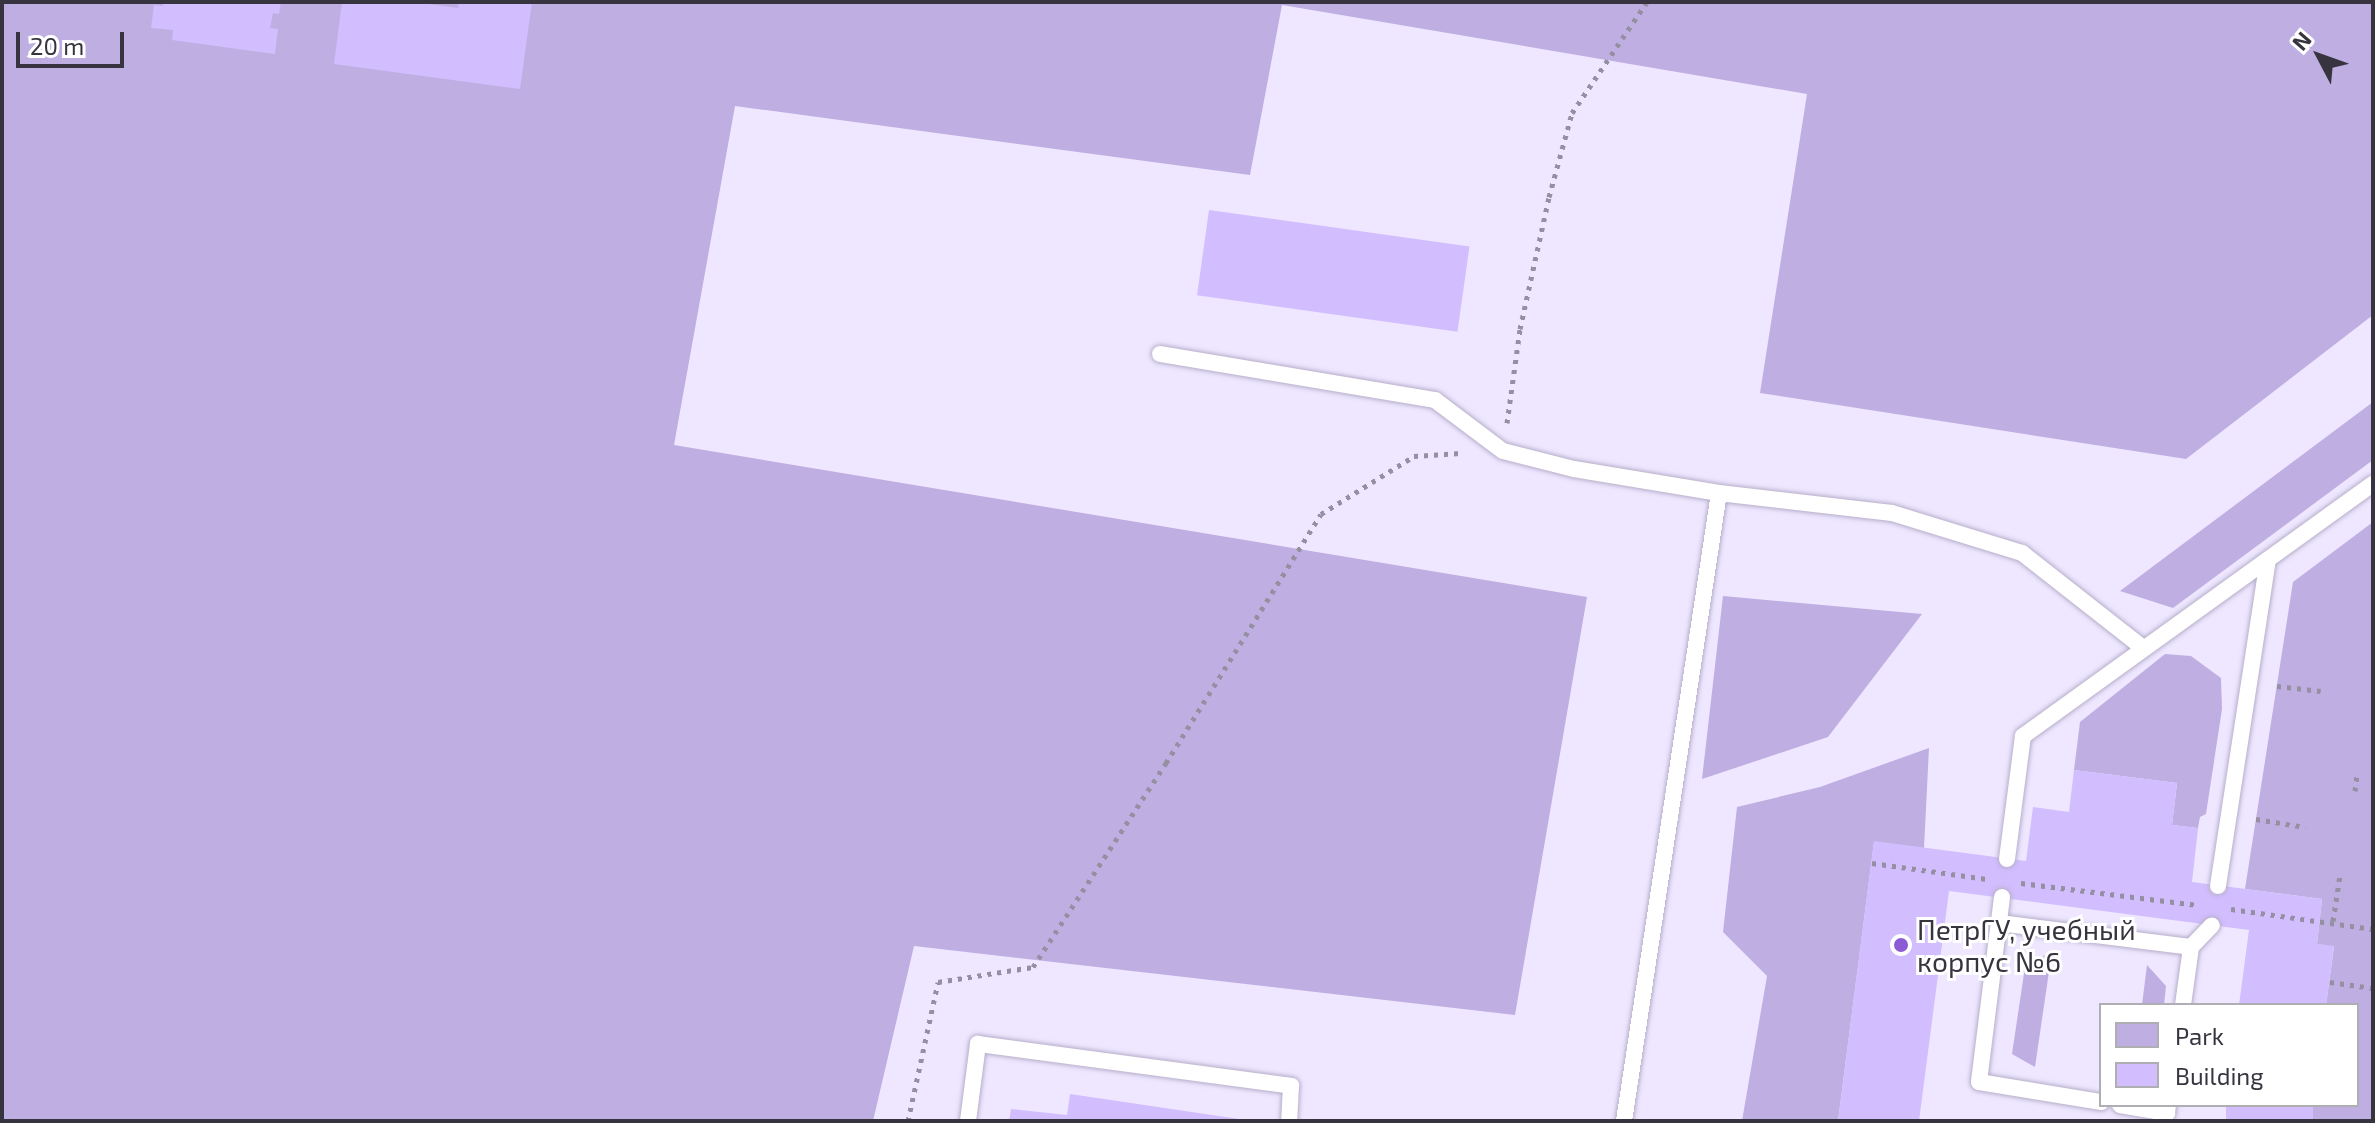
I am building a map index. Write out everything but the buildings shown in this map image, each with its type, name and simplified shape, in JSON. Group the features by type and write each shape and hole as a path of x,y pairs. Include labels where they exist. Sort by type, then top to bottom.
{"lane":[{"path":"1160,354 1435,400 1503,451 1574,469 1719,493 1892,513 2022,553 2143,648"},
{"path":"2007,859 2023,736 2373,484"},
{"path":"1624,1121 1719,493"},
{"path":"2218,886 2268,560"},
{"path":"2002,897 1979,1082 2099,1102"},
{"path":"1999,923 2191,947"},
{"path":"2183,1003 2191,947 2212,925"},
{"path":"968,1121 978,1044 1291,1086 1289,1121"},
{"path":"2132,1107 2167,1113 2168,1107"}],"path":[{"path":"908,1121 938,982 1033,967 1166,763 1321,514 1414,456 1503,451 1520,329 1549,197 1572,113 1647,2"},
{"path":"2277,686 2321,691"},
{"path":"2355,791 2357,774"},
{"path":"2256,819 2305,827"},
{"path":"1872,863 1990,879"},
{"path":"2333,921 2340,875"},
{"path":"2019,883 2200,905"},
{"path":"2228,908 2373,929"},
{"path":"2330,982 2373,988"}],"green space":[{"path":"2,2 2373,2 2373,315 2186,459 1760,393 1807,94 1282,5 1250,175 735,106 674,445 1587,597 1515,1015 914,946 873,1121 2,1121"},
{"path":"2373,402 2373,460 2173,608 2120,591"},
{"path":"2373,522 2373,1121 2311,1121 2313,1107 2359,1107 2359,1003 2326,1003 2334,947 2317,944 2322,899 2245,889 2293,582"},
{"path":"1723,596 1922,614 1828,737 1702,779"},
{"path":"2165,654 2191,656 2221,678 2222,709 2206,814 2200,817 2198,828 2172,825 2177,783 2074,770 2080,722"},
{"path":"1929,748 1924,848 1874,842 1838,1121 1742,1121 1767,976 1723,932 1737,807 1820,787"},
{"path":"2052,951 2035,1067 2012,1054 2025,967"},
{"path":"2147,965 2166,986 2164,1003 2142,1003"}],"place":[{"name":"ПетрГУ, учебный корпус №6","path":"1901,945"}]}
